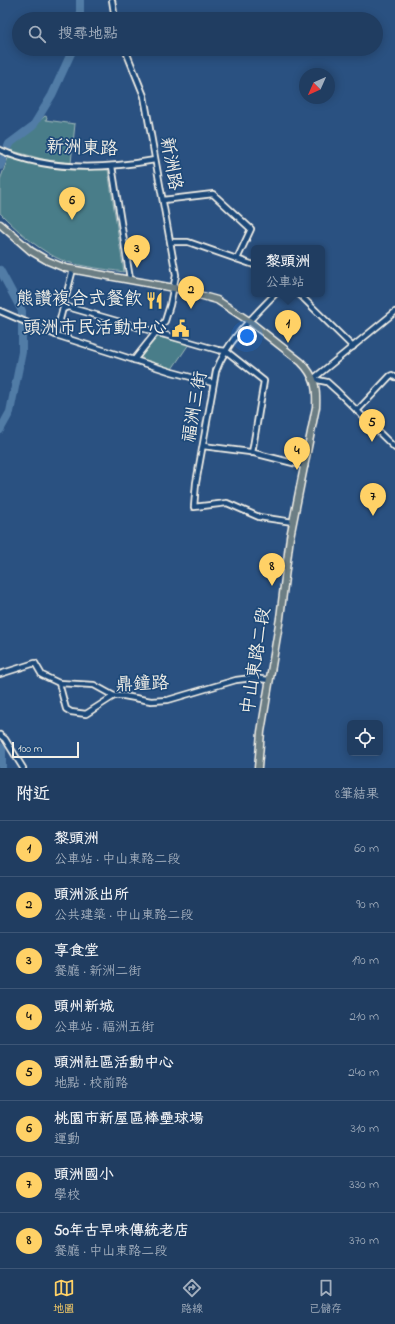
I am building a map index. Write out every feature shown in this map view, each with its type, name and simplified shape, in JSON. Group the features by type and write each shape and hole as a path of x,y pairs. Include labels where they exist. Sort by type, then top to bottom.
{"main road":[{"name":"中山東路二段","path":"0,224 31,251 48,261 73,269 174,288 217,300 249,321 301,362 308,369 313,379 317,390 316,407 293,522 261,732 258,768"}],"street":[{"path":"112,0 114,12"},
{"name":"新洲路","path":"128,56 144,96 176,275 168,314 156,333 134,360"},
{"name":"新洲東路","path":"0,150 8,154 36,162 65,166 112,166 155,160"},
{"path":"112,166 130,279"},
{"path":"163,200 213,194 251,229 237,259"},
{"path":"171,242 188,242 251,264"},
{"path":"56,334 73,269"},
{"name":"福洲三街","path":"272,297 249,321 226,351 221,358 216,371 194,507 227,503 259,517 293,522"},
{"path":"302,297 353,347"},
{"path":"63,309 68,307 156,333 226,351 264,381 252,453"},
{"path":"0,311 56,334 134,360 213,383"},
{"path":"313,379 395,312"},
{"path":"357,411 390,376 392,375 395,377"},
{"path":"313,379 327,382 395,448"},
{"path":"203,446 252,453 305,466"},
{"path":"0,674 35,663 42,675 59,683 94,686 114,696"},
{"name":"鼎鐘路","path":"59,683 66,709 71,712 86,714 114,696 124,696 151,701 168,700 236,680 252,678 270,680"},
{"path":"0,735 5,739 23,768"}],"green space":[{"path":"45,116 47,117 46,120 75,124 71,163 46,160 9,150 14,142"},
{"path":"8,158 59,168 108,170 124,272 88,267 70,263 55,257 33,243 6,219 0,213 0,180"},
{"path":"158,337 189,344 172,369 143,361 141,355"}],"waterway":[{"path":"80,0 80,12"},
{"path":"0,166 9,144 33,126 52,95 70,56"},
{"path":"0,270 22,311 22,352 10,412 0,430"},
{"path":"0,747 2,749 2,768"}],"place":[{"name":"桃園市新屋區棒壘球場","path":"72,220"},
{"name":"享食堂","path":"137,268"},
{"name":"熊讚複合式餐飲","path":"155,300"},
{"name":"頭洲派出所","path":"191,309"},
{"name":"頭洲市民活動中心","path":"180,329"},
{"name":"黎頭洲","path":"288,343"},
{"name":"頭洲社區活動中心","path":"372,442"},
{"name":"頭州新城","path":"297,470"},
{"name":"頭洲國小","path":"373,516"},
{"name":"50年古早味傳統老店","path":"272,586"}]}
